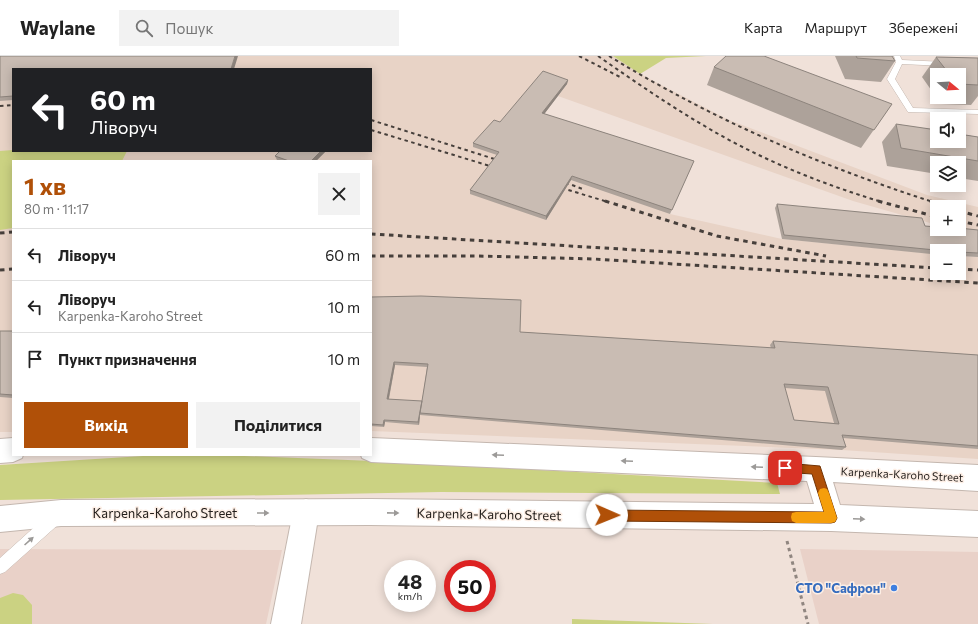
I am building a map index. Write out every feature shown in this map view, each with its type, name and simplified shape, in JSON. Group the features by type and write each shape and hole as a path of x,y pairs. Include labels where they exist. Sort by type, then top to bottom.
{"main road":[{"path":"0,451 12,450"},
{"name":"Karpenka-Karoho Street","path":"372,450 816,469 978,478"},
{"path":"816,469 831,518"},
{"path":"286,624 306,512"},
{"name":"Karpenka-Karoho Street","path":"0,519 61,513 306,512 782,517 978,524"}],"lane":[{"path":"955,65 899,59 891,79 911,110 978,112"},
{"path":"0,567 61,513"}],"path":[{"path":"782,517 808,624"}],"shaded area":[{"path":"0,56 613,56 640,74 729,120 927,195 948,200 930,200 930,223 853,201 558,96 567,84 500,126 670,214 782,239 930,253 930,280 966,280 966,256 978,257 978,459 842,450 372,431 372,160 12,160 12,432 0,432"},
{"path":"966,204 978,207 978,237 966,232"},
{"path":"0,549 282,550 266,624 0,624"},
{"name":"СТО \"Сафрон\"","path":"800,549 978,552 978,624 819,624"}],"green space":[{"path":"613,56 706,56 666,58 640,74"},
{"path":"0,151 126,152 122,160 12,160 12,228 0,230"},
{"path":"143,456 246,456 373,461 777,483 780,494 441,492 0,500 0,465"},
{"path":"13,593 23,595 32,605 32,624 0,624 0,598"},
{"path":"572,619 713,624 572,624"}],"building":[{"path":"0,56 235,56 231,68 12,68 12,96 0,97"},
{"path":"726,56 764,56 892,104 874,130 714,67"},
{"path":"856,56 892,56 895,61 857,58"},
{"path":"936,57 978,58 978,85 966,84 966,68 945,68"},
{"path":"543,71 568,80 542,113 694,161 672,210 572,176 546,216 470,190 499,152 473,143 494,120 500,122"},
{"path":"896,124 930,129 930,148 966,148 966,135 978,137 978,161 966,159 966,156 948,156 901,148"},
{"path":"279,152 320,152 312,160 286,160 275,156"},
{"path":"777,204 922,218 925,226 930,226 930,236 966,236 966,229 978,230 978,253 966,252 966,244 930,244 930,250 784,235"},
{"path":"421,296 521,300 520,332 775,348 773,341 978,355 978,446 842,435 846,447 420,413 422,402 418,422 384,420 383,425 372,424 372,297","holes":["394,362 428,364 422,401 387,399","784,384 828,387 839,424 794,420"]},
{"path":"0,331 12,331 12,395 0,394"}],"railway":[{"path":"579,56 620,77"},
{"path":"598,56 680,111 750,151 815,179 882,202"},
{"path":"609,56 687,100 766,139 890,188 930,201"},
{"path":"0,106 12,105"},
{"path":"372,120 504,162"},
{"path":"372,130 500,169"},
{"path":"559,180 585,190"},
{"path":"555,186 608,202"},
{"path":"605,201 717,236 826,256"},
{"path":"878,201 930,215"},
{"path":"966,213 978,216"},
{"path":"966,222 978,225"},
{"path":"0,233 12,232"},
{"path":"372,234 930,268"},
{"path":"372,256 478,256 594,259 978,283"},
{"path":"0,270 12,269"},
{"path":"966,269 978,270"}],"slow traffic":[{"path":"796,517 831,518 824,493"}],"place":[{"name":"СТО \"Сафрон\"","path":"894,588"}],"route":[{"path":"607,515 831,518 816,469 785,468"}]}
